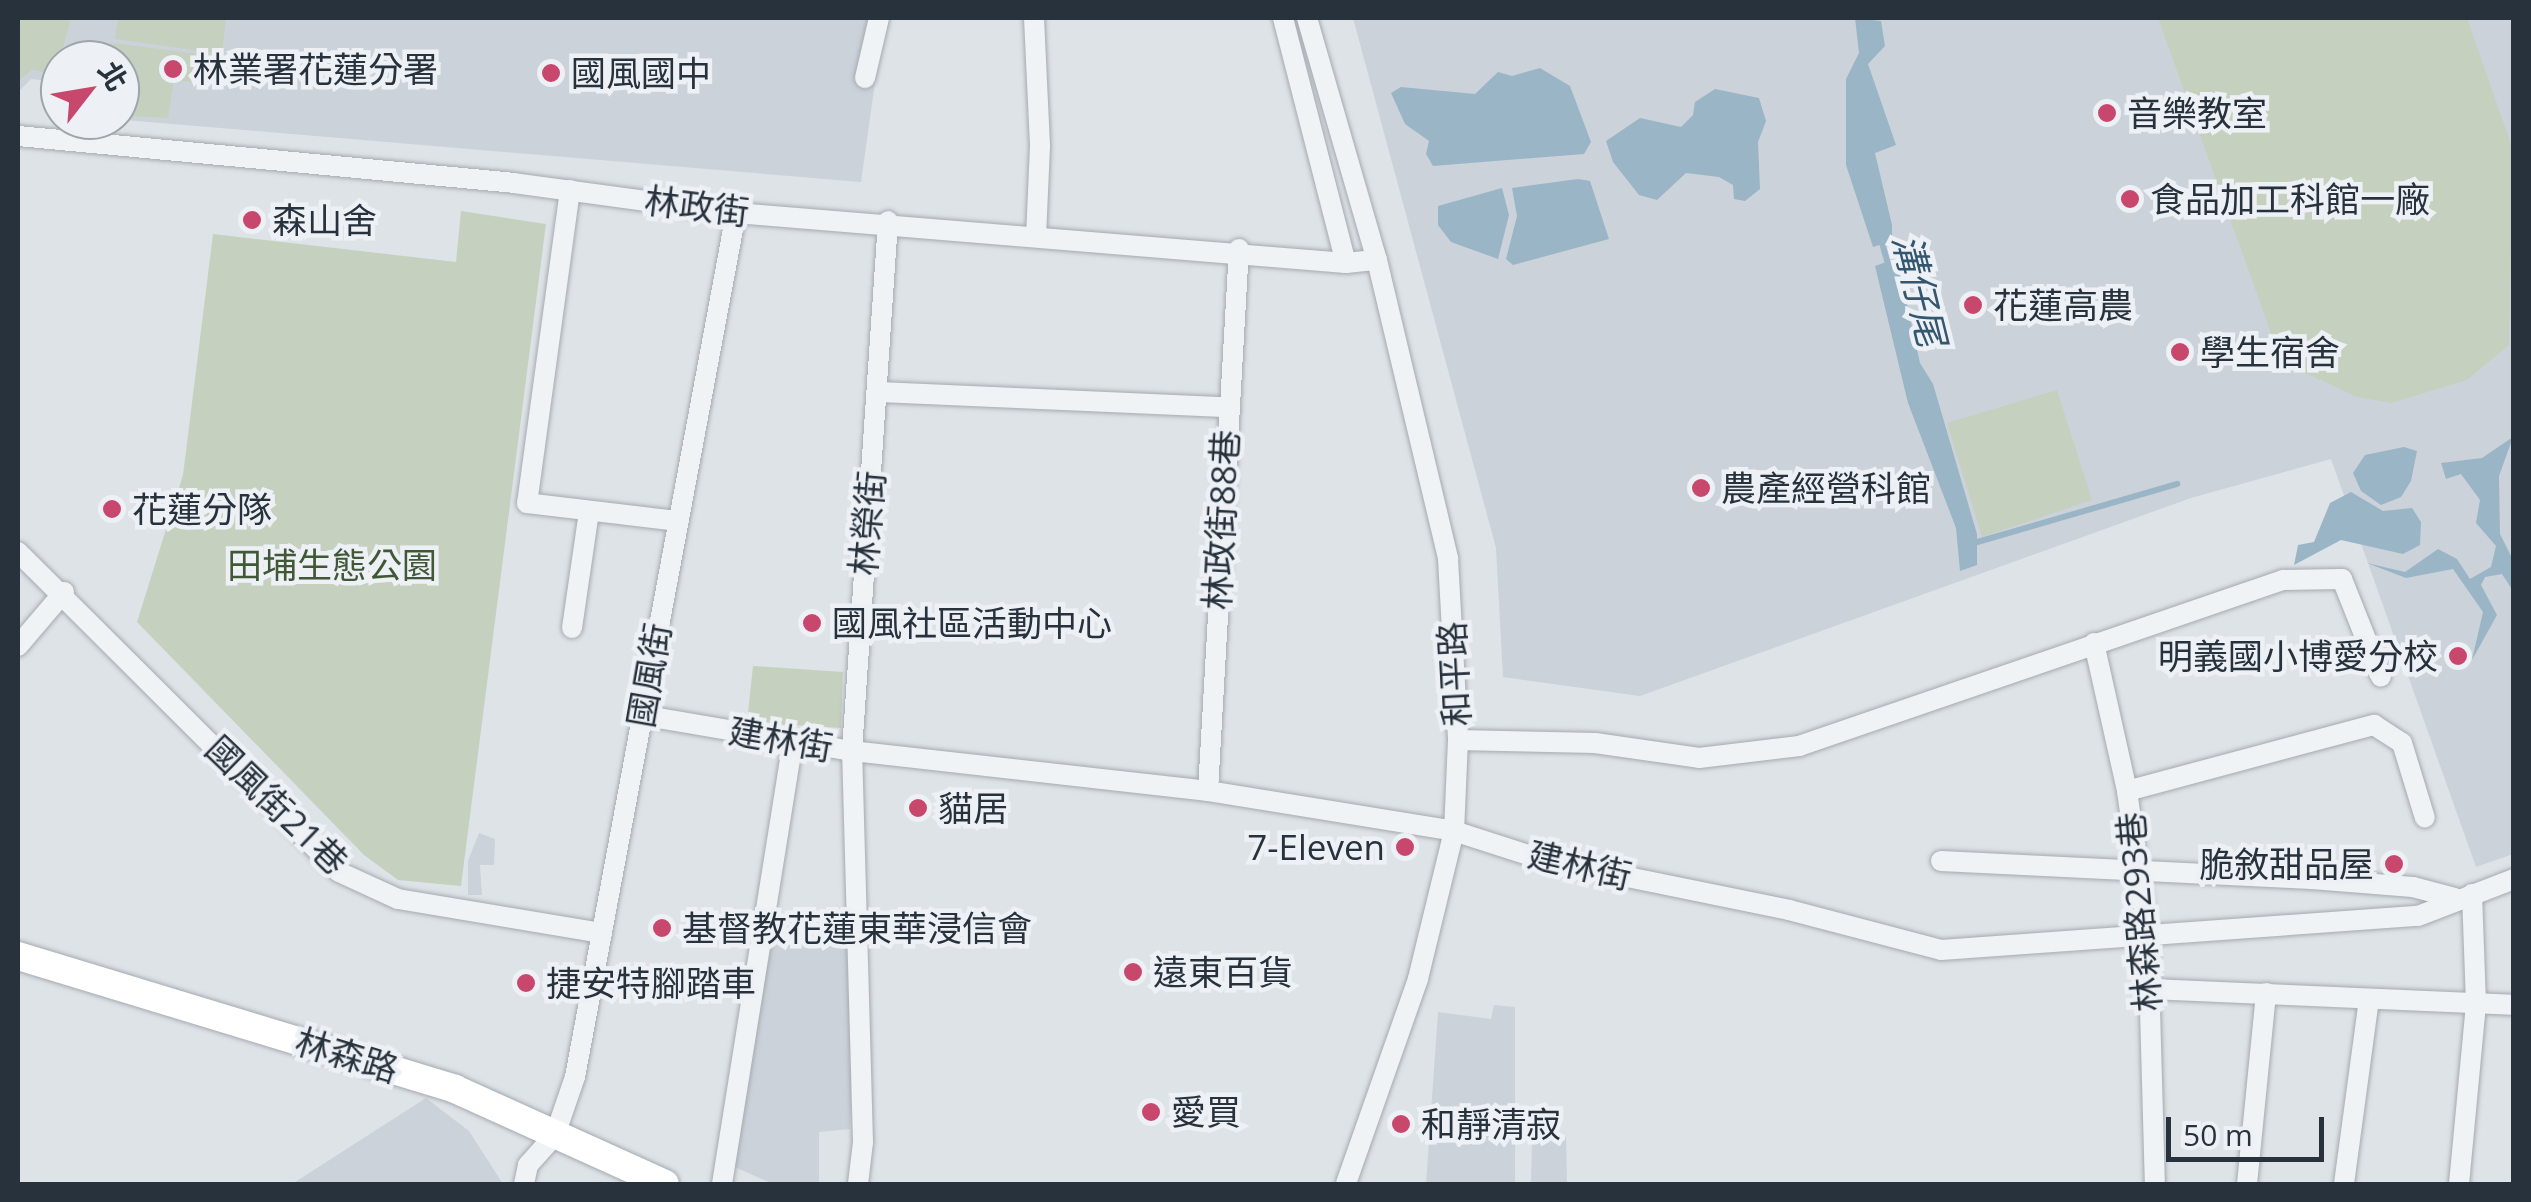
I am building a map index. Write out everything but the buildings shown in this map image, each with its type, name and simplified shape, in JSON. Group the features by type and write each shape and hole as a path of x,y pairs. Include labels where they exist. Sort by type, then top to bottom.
{"street":[{"path":"865,78 879,18"},
{"path":"1034,18 1040,146 1036,236"},
{"path":"1283,18 1346,263"},
{"name":"和平路","path":"1306,18 1377,260 1448,560 1458,740 1454,831 1418,979 1346,1184"},
{"name":"林政街","path":"18,136 570,190 736,212 1238,249 1346,263 1377,260"},
{"path":"570,190 527,503 677,522"},
{"name":"國風街","path":"524,1184 528,1165 555,1134 576,1078 736,212"},
{"name":"林榮街","path":"858,1184 862,1123 852,750 888,221"},
{"name":"林政街88巷","path":"1208,792 1226,407 1238,249"},
{"path":"878,392 1226,407"},
{"path":"572,628 589,511"},
{"name":"國風街21巷","path":"18,552 64,592 339,872 398,899 602,933"},
{"path":"1458,740 1595,743 1699,758 1798,746 1910,712 2094,643 2283,580 2342,578 2380,677"},
{"path":"18,646 64,592"},
{"name":"林森路293巷","path":"2094,643 2127,791 2148,938 2155,1184"},
{"name":"建林街","path":"641,715 852,750 1208,792 1454,831 1544,860 1789,910 1941,950 2418,916 2514,879"},
{"path":"2127,791 2374,725 2402,742 2425,818"},
{"path":"722,1184 793,741"},
{"path":"1941,862 2140,875 2312,879 2413,886 2463,896 2476,1003 2459,1184"},
{"name":"林森路","path":"18,956 455,1089 555,1134 635,1178 665,1184"},
{"path":"2148,989 2514,1005"},
{"path":"2247,1184 2266,993"},
{"path":"2344,1184 2369,1000"}],"shaded area":[{"name":"國風國中","path":"18,18 884,18 861,182 140,121 140,40 40,40 40,80 31,79 18,92"},
{"name":"花蓮高農","path":"1353,18 2513,18 2513,854 2476,867 2331,459 2191,498 1640,696 1503,677 1496,548"},
{"path":"479,833 495,839 494,865 480,865 482,895 468,895 468,861"},
{"path":"770,941 854,948 850,1129 819,1132 819,1184 773,1184 730,1165"},
{"path":"1494,1005 1515,1007 1515,1184 1426,1184 1438,1012 1491,1019"},
{"path":"426,1098 469,1131 503,1184 292,1184"},
{"path":"1566,1137 1567,1184 1531,1184 1532,1138"}],"green space":[{"path":"18,18 71,18 65,40 40,40 40,71 32,70 18,81"},
{"path":"118,18 226,18 222,54 115,39"},
{"path":"2158,18 2467,18 2513,150 2509,345 2467,380 2391,403 2357,397 2299,370 2275,344"},
{"path":"140,46 215,56 212,84 174,80 168,118 140,117"},
{"name":"田埔生態公園","path":"461,211 546,224 461,886 398,880 364,855 137,622 183,475 213,234 456,262"},
{"path":"2057,390 2092,500 1982,537 1947,423"},
{"path":"753,666 843,672 841,728 747,722"}],"water":[{"path":"1855,18 1881,21 1885,46 1868,64 1896,145 1875,153 1892,225 1892,241 1873,247 1846,165 1846,79 1859,53"},
{"path":"1540,68 1570,86 1591,142 1584,154 1433,166 1426,154 1429,141 1405,124 1391,93 1401,87 1475,94 1498,72 1512,76"},
{"path":"1715,89 1759,98 1766,121 1758,142 1760,189 1745,201 1734,199 1733,185 1719,177 1686,173 1657,200 1639,195 1613,162 1606,141 1640,118 1681,127 1693,115 1695,102"},
{"path":"1578,179 1590,181 1609,239 1513,265 1506,259 1517,216 1512,188"},
{"path":"1502,188 1509,215 1498,259 1451,242 1438,225 1438,206"},
{"path":"1897,258 1920,363 1933,384 1977,534 1977,565 1960,571 1956,528 1908,403 1875,266"},
{"path":"2513,437 2499,476 2500,534 2513,560 2513,591 2502,574 2485,577 2481,585 2497,615 2472,660 2483,612 2453,569 2406,578 2367,563 2405,572 2438,549 2457,559 2470,579 2491,567 2496,546 2476,523 2480,500 2461,474 2446,479 2441,463 2482,458"},
{"path":"2404,447 2417,451 2411,481 2401,497 2381,505 2361,491 2353,473 2365,455"},
{"path":"2351,492 2383,511 2412,508 2421,522 2420,545 2403,554 2341,540 2294,565 2298,545 2314,542 2330,503"}],"waterway":[{"name":"溝仔尾","path":"1880,236 1889,267"},
{"path":"1967,545 2177,484"}],"place":[{"name":"林業署花蓮分署","path":"173,69"},
{"name":"國風國中","path":"551,73"},
{"name":"音樂教室","path":"2107,113"},
{"name":"食品加工科館一廠","path":"2130,199"},
{"name":"森山舍","path":"252,220"},
{"name":"花蓮高農","path":"1973,305"},
{"name":"學生宿舍","path":"2180,352"},
{"name":"農產經營科館","path":"1701,488"},
{"name":"花蓮分隊","path":"112,509"},
{"name":"國風社區活動中心","path":"812,623"},
{"name":"明義國小博愛分校","path":"2458,656"},
{"name":"貓居","path":"918,808"},
{"name":"7-Eleven","path":"1405,847"},
{"name":"脆敘甜品屋","path":"2394,864"},
{"name":"基督教花蓮東華浸信會","path":"662,928"},
{"name":"遠東百貨","path":"1133,972"},
{"name":"捷安特腳踏車","path":"526,983"},
{"name":"愛買","path":"1151,1112"},
{"name":"和靜清寂","path":"1401,1124"}]}
